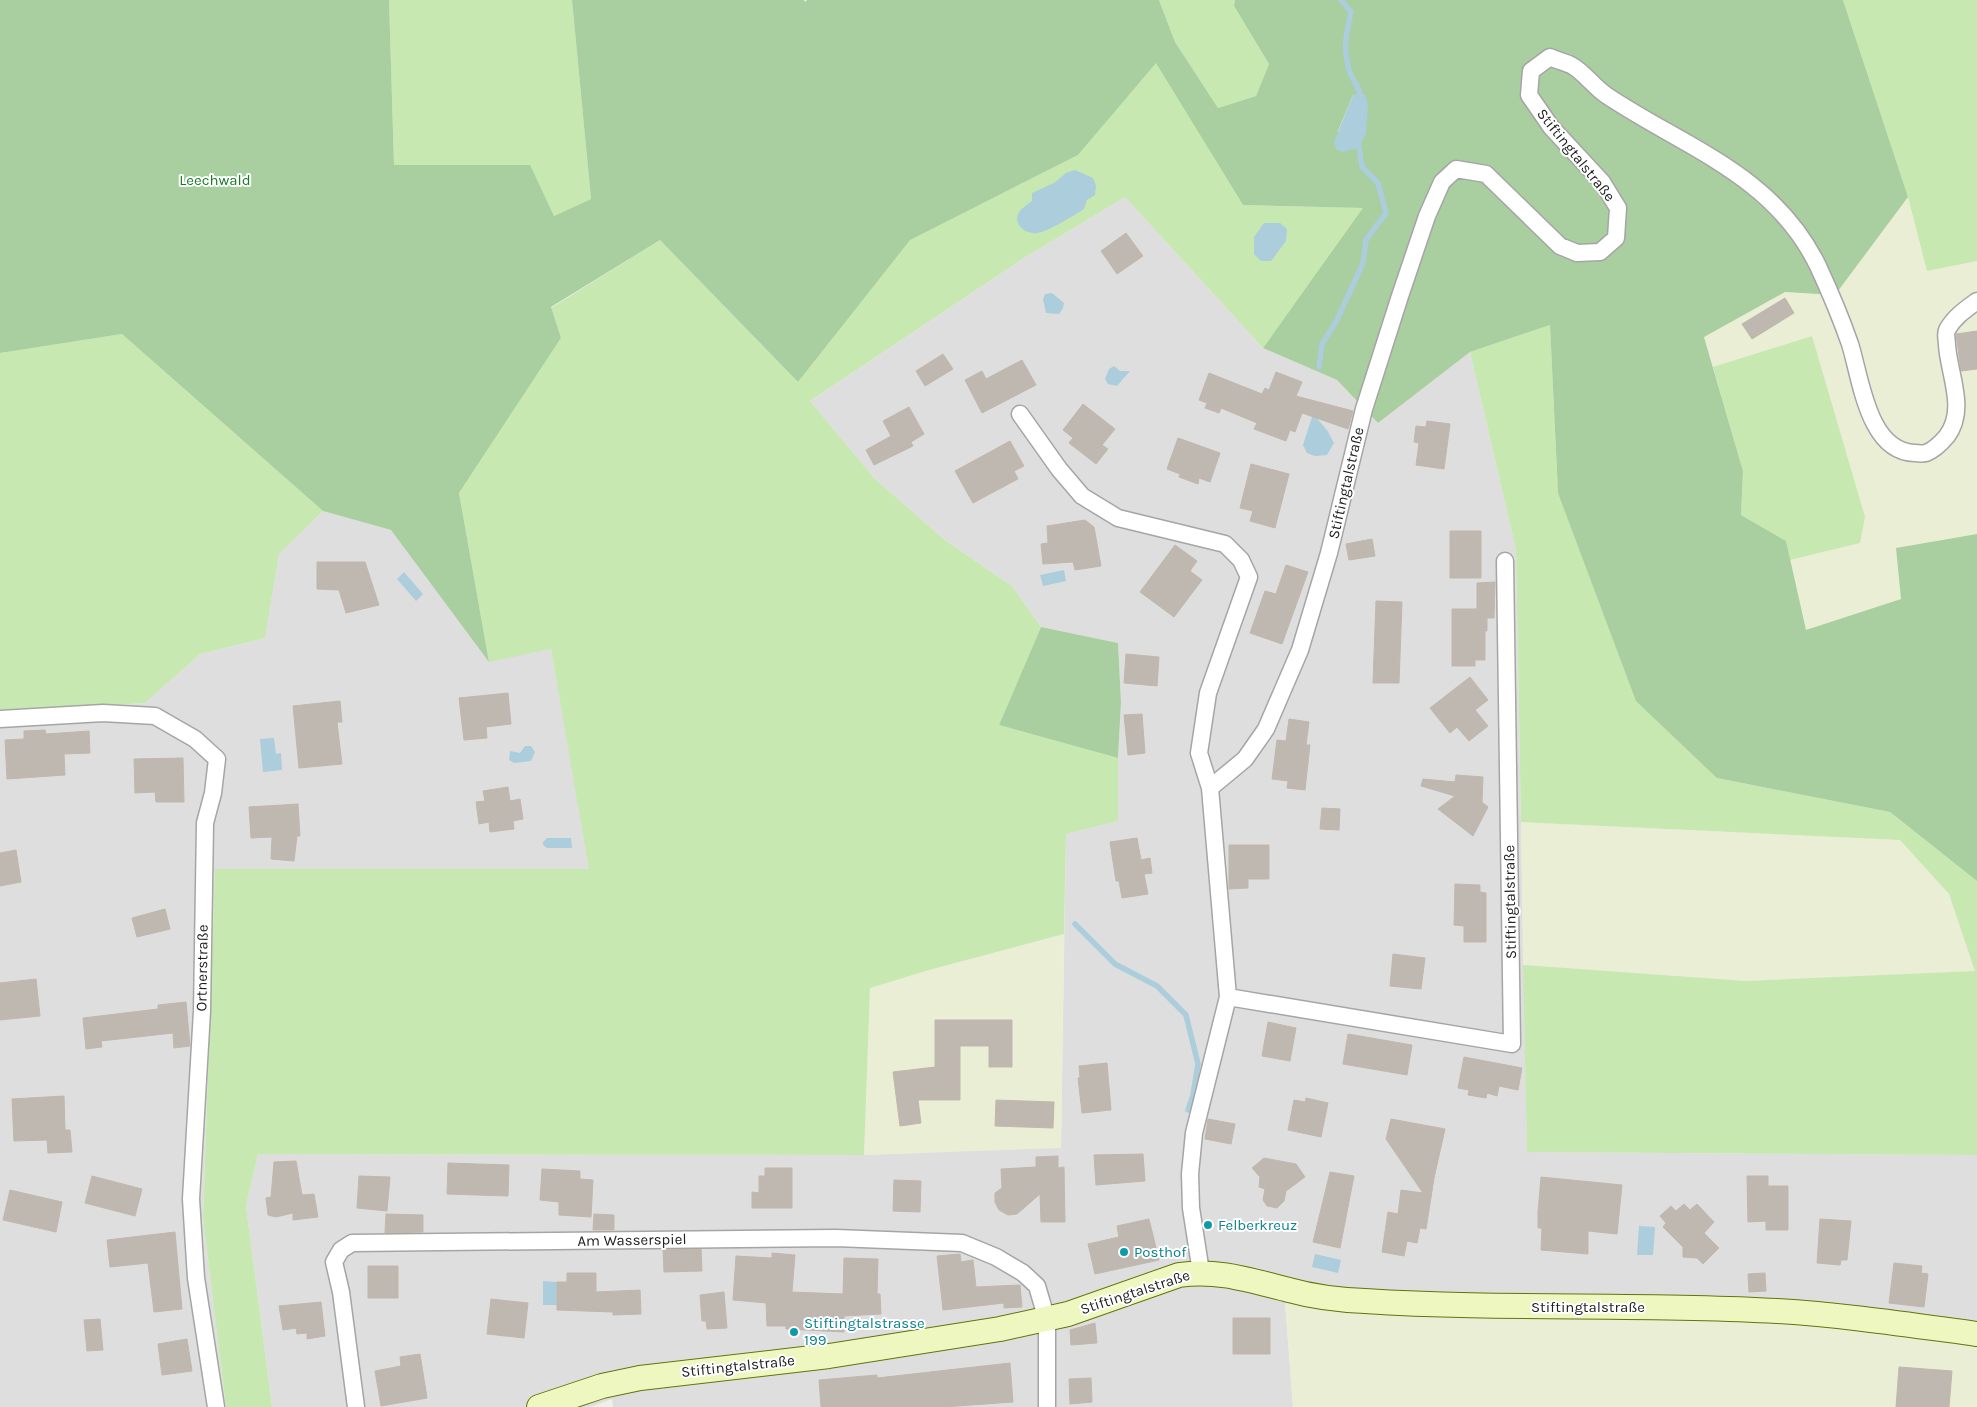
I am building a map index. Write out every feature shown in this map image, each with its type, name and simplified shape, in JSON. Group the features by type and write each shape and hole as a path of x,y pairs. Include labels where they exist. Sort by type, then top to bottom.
{"street":[{"name":"Stiftingtalstraße","path":"1210,788 1245,759 1266,729 1300,650 1329,553 1364,409 1427,216 1442,182 1456,169 1486,174 1512,197 1560,246 1577,253 1600,252 1616,238 1618,208 1602,182 1551,127 1529,95 1531,71 1550,57 1572,66 1605,94 1668,130 1756,187 1792,224 1817,264 1828,288 1850,345 1870,412 1880,433 1889,445 1907,453 1926,453 1941,443 1953,427 1957,401 1948,364 1946,331 1958,315 1977,301"},
{"name":"Stiftingtalstraße","path":"1020,414 1058,469 1082,496 1118,518 1225,544 1242,560 1249,577 1208,693 1199,753 1210,788 1228,997 1194,1133 1190,1166 1191,1208 1201,1272"},
{"name":"Stiftingtalstraße","path":"1228,997 1512,1044 1506,561"},
{"name":"Ortnerstraße","path":"0,719 102,713 155,716 195,740 217,760 213,793 205,823 202,1011 191,1199 196,1278 216,1407"},
{"name":"Am Wasserspiel","path":"356,1407 341,1292 334,1262 341,1250 352,1243 826,1238 914,1239 962,1243 996,1257 1037,1286 1047,1320"},
{"name":"Stiftingtalstraße","path":"539,1407 602,1386 640,1378 864,1351 1047,1320 1179,1275 1201,1272 1219,1273 1299,1292 1355,1301 1484,1307 1778,1311 1882,1320 1977,1334"},
{"path":"1047,1320 1047,1407"}],"shaded area":[{"path":"1125,197 1263,348 1337,380 1378,423 1470,352 1516,550 1527,1152 1977,1155 1977,1342 1853,1330 1328,1311 1285,1302 1293,1407 613,1407 612,1399 590,1407 272,1407 246,1206 258,1154 864,1155 1061,1147 1066,834 1118,821 1118,758 1121,702 1118,643 1041,627 1012,586 946,541 875,479 810,401 1024,258"},
{"path":"323,511 391,530 489,661 551,649 590,869 215,869 203,1218 226,1407 0,1407 0,713 145,703 200,654 265,638 279,554"}],"green space":[{"name":"Leechwald","path":"0,0 389,0 394,165 530,165 554,216 591,199 572,0 804,0 805,2 807,0 1159,0 1175,42 1218,108 1256,96 1269,64 1234,6 1235,0 1843,0 1908,197 1835,295 1785,292 1704,337 1743,471 1741,515 1786,541 1806,630 1901,599 1896,548 1977,534 1977,881 1890,812 1717,778 1636,701 1558,493 1550,325 1470,352 1378,423 1337,380 1263,348 1363,208 1243,205 1156,63 1078,155 910,240 798,382 660,240 551,307 561,338 459,493 489,662 391,530 323,511 122,334 0,353","holes":["1353,95 1361,142 1358,145 1338,131"]},
{"path":"389,0 572,0 591,199 554,216 529,165 394,165"},
{"path":"1159,0 1235,0 1234,6 1269,64 1256,96 1218,108 1175,42"},
{"path":"1843,0 1977,0 1977,261 1927,271 1908,197"},
{"path":"1156,62 1243,205 1364,208 1263,348 1125,197 1024,258 810,401 875,479 946,541 1012,586 1041,627 999,725 1118,758 1118,821 1066,834 1064,934 929,970 870,988 864,1155 258,1154 246,1206 272,1407 226,1407 203,1218 215,869 589,869 551,649 489,662 459,493 561,338 551,308 660,240 798,382 910,239 1078,155"},
{"path":"1908,197 1927,271 1977,261 1977,534 1896,548 1901,599 1806,631 1790,560 1860,543 1812,336 1713,367 1704,337 1785,292 1835,295"},
{"path":"1550,325 1558,493 1717,778 1890,812 1977,881 1977,1155 1527,1152 1523,965 1746,981 1975,971 1949,894 1900,840 1521,822 1516,550 1470,352"},
{"path":"122,334 323,511 279,554 265,638 200,654 145,703 0,713 0,353"},
{"path":"1812,336 1865,517 1860,543 1790,560 1786,541 1741,515 1743,471 1713,367"},
{"path":"1041,627 1118,643 1121,702 1118,758 999,725"},
{"path":"1521,822 1900,840 1949,894 1975,971 1746,981 1523,965"},
{"path":"1064,934 1061,1148 864,1155 870,988 929,970"},
{"path":"1285,1302 1329,1311 1786,1323 1977,1342 1977,1407 1293,1407"}],"water":[{"path":"1360,93 1365,95 1368,105 1366,134 1358,148 1342,152 1336,149 1334,142 1353,95"},
{"path":"1075,170 1093,178 1096,186 1095,195 1087,200 1084,209 1042,232 1032,233 1024,230 1018,224 1018,215 1032,201 1032,193 1054,183 1066,173"},
{"path":"1264,223 1280,223 1287,229 1286,241 1271,261 1261,261 1254,254 1254,237"},
{"path":"1052,293 1064,303 1059,314 1046,313 1043,299 1045,294"},
{"path":"1114,366 1120,371 1130,371 1117,386 1108,384 1105,379 1109,369"},
{"path":"1313,414 1327,430 1334,443 1327,455 1315,456 1307,453 1303,445"},
{"path":"1064,570 1066,581 1043,586 1040,575"},
{"path":"404,572 423,594 416,601 397,579"},
{"path":"274,738 276,754 281,753 282,770 263,772 260,739"},
{"path":"525,746 531,746 535,752 531,761 514,763 509,760 510,751 520,753"},
{"path":"547,838 571,838 572,848 547,848 543,845 543,842"},
{"path":"1639,1226 1655,1227 1653,1255 1637,1255"},
{"path":"1315,1254 1341,1260 1338,1273 1312,1267"},
{"path":"543,1281 557,1282 557,1305 543,1305"}],"building":[{"path":"1126,233 1143,256 1117,274 1101,251"},
{"path":"1785,298 1794,313 1752,339 1742,324"},
{"path":"1977,331 1977,369 1961,371 1956,334"},
{"path":"943,354 953,369 925,386 916,371"},
{"path":"1022,360 1036,385 982,413 965,380 982,371 986,379"},
{"path":"1276,372 1302,382 1296,396 1353,411 1348,429 1302,413 1295,432 1290,430 1286,441 1254,429 1257,423 1221,408 1219,413 1205,408 1207,403 1199,400 1209,373 1262,394 1265,388 1269,390"},
{"path":"1083,404 1115,429 1102,445 1108,449 1096,464 1069,443 1073,438 1063,430"},
{"path":"909,407 924,434 911,442 913,446 874,465 866,450 891,436 883,421"},
{"path":"1427,421 1450,424 1444,469 1416,465 1419,443 1414,442 1416,426 1426,427"},
{"path":"1178,438 1220,453 1210,482 1199,478 1198,484 1179,477 1180,474 1167,469"},
{"path":"1010,441 1024,466 1014,471 1018,479 973,503 955,471"},
{"path":"1251,464 1289,474 1275,528 1250,521 1253,511 1240,508"},
{"path":"1085,520 1094,527 1101,566 1075,570 1073,562 1043,564 1041,544 1048,543 1047,526"},
{"path":"1450,531 1481,531 1481,578 1450,578"},
{"path":"1372,539 1375,556 1349,560 1346,544"},
{"path":"1175,545 1197,561 1190,571 1202,580 1174,617 1140,592"},
{"path":"317,562 365,562 379,605 346,613 339,590 317,589"},
{"path":"1286,565 1308,572 1282,644 1250,633 1265,591 1276,594"},
{"path":"1495,582 1494,618 1487,618 1487,631 1485,631 1485,660 1475,660 1475,666 1452,666 1452,609 1477,609 1477,583"},
{"path":"1376,601 1402,602 1399,683 1373,683"},
{"path":"1126,654 1159,657 1157,686 1124,683"},
{"path":"1470,677 1488,700 1475,710 1488,726 1469,741 1457,727 1450,733 1430,708"},
{"path":"508,693 511,724 486,727 487,738 464,740 459,698"},
{"path":"340,701 342,722 337,722 342,764 299,768 293,706"},
{"path":"1142,714 1145,753 1128,755 1124,715"},
{"path":"1289,719 1309,722 1306,745 1310,745 1305,790 1287,788 1288,781 1272,779 1277,740 1286,741"},
{"path":"45,730 46,734 89,731 90,753 64,754 65,775 7,779 5,740 24,739 24,731"},
{"path":"183,758 184,802 156,802 155,792 135,793 134,759"},
{"path":"1456,775 1483,777 1482,802 1488,807 1473,836 1438,809 1455,796 1421,786 1423,779 1455,782"},
{"path":"508,787 510,801 520,799 523,819 513,821 514,829 490,832 489,822 479,824 476,802 485,801 483,791"},
{"path":"298,804 300,836 297,836 294,861 271,859 272,837 251,838 249,807"},
{"path":"1322,808 1340,809 1339,830 1320,829"},
{"path":"1137,838 1141,860 1150,858 1152,873 1144,874 1148,894 1122,898 1119,881 1116,881 1110,842"},
{"path":"1229,845 1269,845 1269,879 1248,879 1248,888 1229,889"},
{"path":"16,850 21,882 0,886 0,853"},
{"path":"1455,884 1480,885 1480,892 1486,893 1486,942 1464,942 1464,926 1454,925"},
{"path":"165,909 170,929 137,937 132,918"},
{"path":"1393,954 1425,958 1421,989 1390,986"},
{"path":"36,979 40,1016 0,1020 0,983"},
{"path":"186,1002 190,1046 174,1048 173,1033 101,1041 102,1047 86,1049 83,1018 158,1009 158,1005"},
{"path":"935,1020 1012,1020 1012,1067 989,1067 989,1046 960,1046 960,1100 918,1100 921,1123 900,1126 893,1072 935,1067"},
{"path":"1268,1022 1296,1028 1290,1061 1262,1056"},
{"path":"1348,1034 1412,1045 1407,1075 1343,1064"},
{"path":"1464,1057 1522,1068 1518,1090 1499,1086 1497,1096 1487,1093 1486,1098 1468,1095 1469,1090 1458,1088"},
{"path":"1107,1063 1111,1110 1082,1113 1078,1078 1080,1078 1079,1066"},
{"path":"64,1096 65,1130 70,1130 72,1152 48,1153 47,1140 14,1141 12,1099"},
{"path":"1306,1098 1328,1103 1321,1137 1288,1130 1294,1100 1305,1102"},
{"path":"996,1100 1054,1102 1053,1128 995,1126"},
{"path":"1208,1119 1235,1124 1231,1144 1205,1139"},
{"path":"1391,1119 1445,1129 1434,1178 1426,1229 1420,1228 1417,1243 1407,1241 1404,1256 1382,1252 1388,1212 1398,1214 1401,1190 1423,1193 1386,1139"},
{"path":"1143,1154 1145,1181 1096,1185 1094,1155"},
{"path":"1058,1156 1058,1168 1064,1167 1065,1222 1041,1222 1040,1194 1017,1214 1008,1215 999,1210 995,1202 995,1193 1002,1188 1001,1169 1036,1167 1036,1157"},
{"path":"1264,1158 1296,1164 1305,1177 1286,1191 1284,1201 1277,1208 1267,1206 1263,1200 1265,1189 1259,1187 1260,1177 1252,1168"},
{"path":"296,1161 302,1195 314,1194 318,1217 293,1220 293,1213 276,1217 268,1215 266,1198 271,1197 274,1162"},
{"path":"448,1163 509,1165 508,1196 447,1194"},
{"path":"765,1168 792,1168 792,1208 752,1208 752,1192 759,1193 759,1176 765,1176"},
{"path":"542,1169 580,1171 580,1179 593,1180 591,1217 559,1215 559,1202 540,1200"},
{"path":"1330,1172 1354,1176 1340,1248 1313,1242"},
{"path":"92,1176 142,1189 135,1216 85,1203"},
{"path":"359,1176 390,1177 387,1211 357,1208"},
{"path":"1747,1176 1768,1176 1768,1186 1788,1186 1788,1230 1766,1230 1766,1221 1748,1222"},
{"path":"1541,1177 1622,1185 1617,1234 1588,1231 1588,1254 1541,1250 1542,1228 1538,1228 1538,1212"},
{"path":"894,1180 921,1181 920,1212 893,1211"},
{"path":"10,1190 62,1202 56,1232 3,1220"},
{"path":"1684,1204 1690,1210 1697,1204 1714,1222 1704,1233 1719,1248 1703,1264 1697,1258 1683,1257 1683,1247 1663,1227 1666,1223 1660,1216 1671,1206 1676,1211"},
{"path":"386,1214 423,1215 423,1232 385,1233"},
{"path":"594,1214 614,1215 614,1230 593,1230"},
{"name":"Posthof","path":"1149,1219 1159,1260 1095,1274 1088,1244 1119,1237 1117,1226"},
{"path":"1820,1219 1851,1221 1847,1260 1841,1260 1840,1265 1817,1263"},
{"path":"175,1232 182,1309 154,1312 148,1263 110,1267 107,1240"},
{"path":"701,1249 702,1271 664,1272 663,1250"},
{"path":"772,1253 795,1255 792,1292 843,1294 844,1258 878,1259 877,1294 880,1294 881,1314 844,1316 844,1332 786,1329 786,1326 767,1326 766,1303 733,1300 736,1256 772,1258"},
{"path":"960,1254 961,1262 973,1260 976,1287 1020,1285 1022,1307 1004,1308 1004,1303 943,1310 937,1256"},
{"path":"1894,1263 1922,1266 1921,1273 1928,1274 1924,1307 1889,1303"},
{"path":"368,1266 398,1266 398,1298 368,1298"},
{"path":"567,1273 596,1273 596,1292 640,1290 641,1314 613,1315 613,1312 557,1310 557,1282 567,1282"},
{"path":"1765,1273 1766,1291 1749,1292 1748,1274"},
{"path":"724,1292 727,1328 707,1329 706,1321 702,1321 700,1295"},
{"path":"491,1299 528,1303 524,1338 487,1334"},
{"path":"321,1302 325,1336 307,1339 307,1333 297,1334 296,1328 283,1330 279,1306"},
{"path":"1233,1318 1270,1318 1270,1354 1233,1354"},
{"path":"100,1319 103,1350 87,1351 84,1320"},
{"path":"1095,1323 1097,1343 1071,1345 1070,1330"},
{"path":"187,1339 192,1371 162,1375 158,1344"},
{"path":"420,1354 427,1398 381,1406 375,1371 401,1366 400,1357"},
{"path":"1010,1363 1013,1402 944,1407 821,1407 819,1380 877,1375 877,1378"},
{"path":"1899,1367 1952,1371 1949,1407 1896,1407"},
{"path":"1091,1378 1092,1402 1070,1404 1069,1379"}],"waterway":[{"path":"1341,0 1351,12 1346,54 1349,70 1359,91 1360,98"},
{"path":"1319,367 1322,344 1336,322 1363,263 1366,240 1386,213 1378,183 1362,167 1358,140"},
{"path":"1075,924 1115,964 1157,986 1186,1015 1198,1064 1193,1095 1188,1110"}],"place":[{"name":"Felberkreuz","path":"1208,1225"},
{"name":"Posthof","path":"1124,1252"},
{"name":"Stiftingtalstrasse 199","path":"794,1332"}]}
